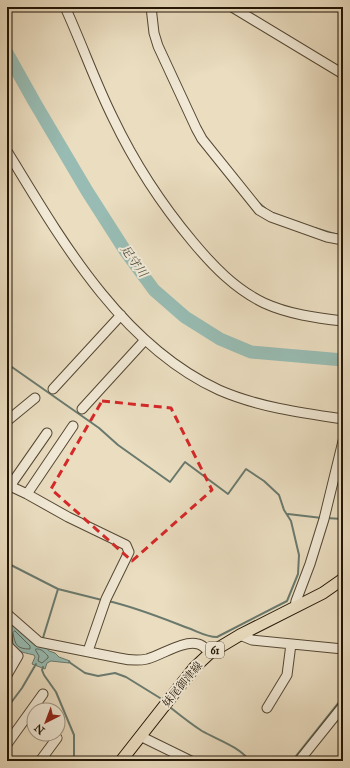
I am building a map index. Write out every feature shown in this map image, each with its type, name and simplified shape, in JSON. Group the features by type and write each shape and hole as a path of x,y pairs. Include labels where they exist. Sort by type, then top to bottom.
{"main road":[{"name":"妹尾御津線","path":"121,761 194,668 210,653 240,635 323,593 343,579"}],"street":[{"path":"65,7 113,118 133,156 176,222 206,258 223,276 240,289 264,302 297,314 343,321"},
{"path":"151,7 158,46 196,128 202,139 250,200 259,210 271,217 327,237 343,240"},
{"path":"232,7 343,74"},
{"path":"7,151 10,163 87,275 121,315 145,340 167,358 193,376 220,390 288,411 343,419"},
{"path":"53,389 121,315"},
{"path":"82,409 145,340"},
{"path":"7,421 35,398"},
{"path":"27,494 74,426"},
{"path":"47,433 8,485 68,517 126,545 128,552 105,602 88,651"},
{"path":"295,607 324,517 343,441"},
{"path":"8,616 41,643 132,660 147,659 186,644 198,644 210,653"},
{"path":"7,635 8,646 18,656 7,675"},
{"path":"240,635 252,640 343,649"},
{"path":"267,708 287,675 291,644"},
{"path":"39,702 43,694"},
{"path":"299,761 343,706"},
{"path":"7,744 26,723"},
{"path":"140,736 190,761"},
{"path":"40,761 54,742"}],"highlighted area":[{"path":"102,401 171,408 212,490 132,561 51,489"}],"water":[{"path":"14,622 31,642 47,648 59,657 70,661 69,663 51,661 47,663 45,669 32,664 35,657 34,655 15,649 11,643 8,624"}],"waterway":[{"name":"足守川","path":"7,53 87,191 126,252 154,290 185,317 220,339 251,352 343,360"},
{"path":"259,203 266,209"},
{"path":"315,228 338,235"},
{"path":"7,362 9,365 99,428 118,445 170,482 185,462 228,494 246,469 264,481 279,495 284,510 291,521 299,555 298,574 287,601 217,637 205,635 148,613 108,601"},
{"path":"288,514 322,518"},
{"path":"326,518 343,519"},
{"path":"7,563 58,589 42,641"},
{"path":"58,589 102,600"},
{"path":"69,662 85,673 98,676 115,673 126,677 160,698"},
{"path":"7,708 22,688 36,664"},
{"path":"43,667 42,670 44,675 56,692 74,735 74,759 76,761"},
{"path":"292,761 343,697"},
{"path":"171,708 202,731 240,751 250,761"}]}
